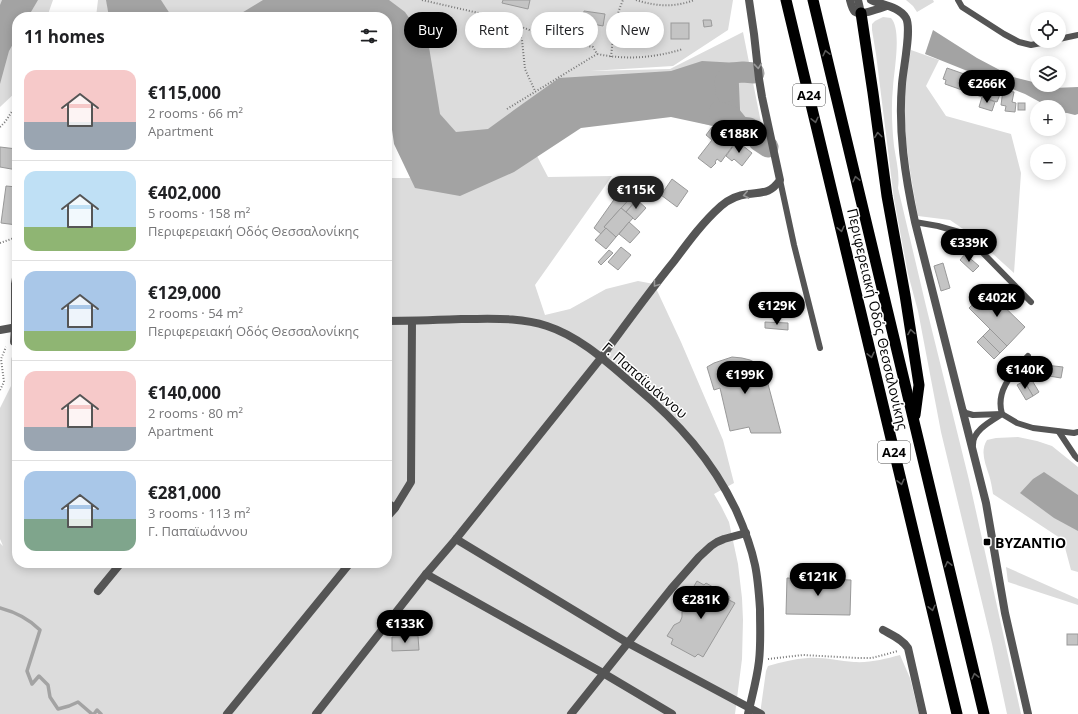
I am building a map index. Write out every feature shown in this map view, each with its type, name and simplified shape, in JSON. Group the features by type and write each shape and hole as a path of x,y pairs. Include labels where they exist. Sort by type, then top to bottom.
{"highway":[{"name":"Περιφερειακή Οδός Θεσσαλονίκης","path":"786,0 957,714"},
{"name":"Περιφερειακή Οδός Θεσσαλονίκης","path":"813,0 984,714"},
{"path":"861,13 886,196 905,295 919,385 914,421"}],"street":[{"path":"316,714 426,574 456,539 601,358 642,302 699,229 714,212 726,202 738,196 768,191 775,187 780,180 762,97 749,0"},
{"path":"850,0 857,13 887,6"},
{"path":"858,0 861,13"},
{"path":"871,0 893,8 904,15 908,27 901,103 901,133 904,167 915,222 988,511 1005,613 1028,714"},
{"name":"Γ. Παπαϊωάννου","path":"392,321 490,319 522,320 546,326 570,336 601,358 657,404 681,428 697,447 723,485 746,533 753,555 758,580 760,630 757,677 749,711"},
{"path":"392,504 411,482 412,321"},
{"path":"0,330 12,328"},
{"path":"570,714 671,589 706,550 724,539 746,533"},
{"path":"456,539 628,642 749,711 761,714"},
{"path":"98,591 117,568"},
{"path":"227,714 346,568"},
{"path":"426,574 603,673 672,714"},
{"path":"883,630 896,637 908,648 923,714"}],"lane":[{"path":"958,0 962,7 1004,34 1019,42 1030,45"},
{"path":"1066,38 1078,35"},
{"path":"780,180 794,245 820,348"},
{"path":"915,222 959,232 979,249 1032,302"},
{"path":"1002,414 999,402 1006,383 1028,356"},
{"path":"962,409 966,413 973,415 1002,414 1009,419 1033,428 1059,432 1078,432"},
{"path":"973,452 972,440 978,432 1002,414"},
{"path":"1059,432 1078,459"}],"path":[{"path":"422,0 474,12"},
{"path":"611,56 614,25 623,0"},
{"path":"636,0 649,4 666,6 684,4 694,0"},
{"path":"523,28 550,38 594,47 597,54"},
{"path":"523,48 525,69 535,91"},
{"path":"507,109 597,54 640,57 656,56 683,49"},
{"path":"0,127 12,112"},
{"path":"0,243 12,239"},
{"path":"0,390 4,382 0,359 6,347 12,344"},
{"path":"759,660 803,655 872,658 908,648"}],"shaded area":[{"path":"0,0 53,0 49,12 12,12 12,96 0,107"},
{"path":"2,0 38,0 31,12 12,12 12,46 9,51 0,84 0,5"},
{"path":"98,0 733,0 728,30 673,66 590,71 670,69 743,32 766,148 737,133 622,101 527,137 548,177 612,176 535,285 545,315 570,309 606,289 638,281 654,284 681,342 723,440 734,483 714,494 729,522 738,564 743,620 742,659 735,714 0,714 0,543 3,546 0,539 0,408 11,386 12,357 12,568 392,568 392,178 427,178 392,100 392,12 97,12"},
{"path":"106,0 161,0 169,12 108,12"},
{"path":"263,0 389,0 405,12 404,48 429,48 440,114 456,132 488,129 559,78 671,71 702,61 738,63 741,132 671,117 581,128 514,172 460,196 415,188 394,144 392,130 392,12 243,12"},
{"path":"906,0 933,0 934,2 917,12"},
{"path":"883,17 891,18 896,31 897,41 892,94 892,116 894,146 898,172 898,188 969,480 1021,714 1007,714 992,644 941,432 918,311 908,274 894,199 872,30 872,24"},
{"path":"933,30 977,58 1013,77 1030,81 1030,92 1066,92 1066,88 1078,87 1078,114 1075,115 1066,113 1066,100 1036,100 1025,94 925,54"},
{"path":"911,50 939,60 926,86 946,116 1011,134 1021,173 1014,273 972,235 950,220 918,216 910,168 904,102"},
{"path":"1018,437 1052,446 1078,467 1078,572 1071,570 1063,540 993,494 984,457 985,444 987,440 996,438"},
{"path":"1044,472 1078,495 1078,531 1054,518 1020,493 1033,479"},
{"path":"1006,567 1078,599 1078,605 1008,582"},
{"path":"900,655 910,678 919,714 760,714 768,666 808,658 848,662 866,662"}],"building":[{"path":"503,0 530,0 528,9 502,3"},
{"path":"598,13 605,14 603,26 598,25"},
{"path":"703,20 711,20 712,26 704,27"},
{"path":"671,23 689,23 689,39 671,39"},
{"path":"947,68 987,82 982,97 945,84 946,80 943,79"},
{"path":"987,83 1002,89 997,102 982,97"},
{"path":"1003,90 1014,92 1012,102 1016,103 1015,112 1005,111 1006,106 1001,105"},
{"path":"982,97 995,102 992,111 979,107"},
{"path":"1018,103 1025,103 1025,110 1018,110"},
{"path":"712,127 734,144 721,162 717,159 715,162 716,163 711,168 698,158 712,140 706,135"},
{"path":"737,141 752,153 742,166 734,159 732,161 726,156"},
{"path":"0,147 12,148 12,169 0,167"},
{"path":"672,179 688,191 677,207 661,195"},
{"path":"6,186 12,187 12,224 1,223"},
{"path":"636,191 640,195 626,212 621,208"},
{"path":"630,193 633,195 604,227 606,228 601,234 594,228 618,194 625,199"},
{"path":"637,200 646,208 635,220 626,212"},
{"path":"621,208 633,218 616,237 604,227"},
{"path":"629,222 640,232 630,243 619,234"},
{"path":"606,228 616,237 606,249 595,240"},
{"path":"621,247 631,255 618,270 608,262"},
{"path":"609,250 613,253 601,265 598,262"},
{"path":"965,254 979,266 973,272 960,260"},
{"path":"943,263 950,288 941,291 934,266"},
{"path":"987,290 1025,327 1007,346 969,308"},
{"path":"765,322 788,323 788,330 765,328"},
{"path":"990,329 1007,346 1000,353 983,336"},
{"path":"983,336 1000,353 994,359 977,342"},
{"path":"732,357 750,360 760,365 763,369 781,433 751,433 749,427 730,431 720,388 714,390 707,367"},
{"path":"1045,365 1063,367 1061,378 1043,375"},
{"path":"1030,377 1039,392 1033,396 1024,381"},
{"path":"1024,381 1033,396 1026,400 1017,385"},
{"path":"787,578 851,580 850,615 786,614"},
{"path":"697,581 704,585 706,583 730,597 729,600 735,603 703,657 698,654 695,657 671,644 673,639 667,636 674,625 680,622 685,604 691,602 690,593"},
{"path":"1067,634 1078,634 1078,645 1067,645"},
{"path":"418,636 419,650 392,651 392,637"}],"waterway":[{"path":"726,92 725,81 732,73 754,73"},
{"path":"719,112 731,116 740,127 749,128 759,141 768,147"},
{"path":"0,608 22,616 40,630 27,671 32,684 39,676 48,685 50,697 58,709 78,702 92,714"},
{"path":"94,714 97,710 101,714"}],"place":[{"name":"ΒΥΖΑΝΤΙΟ","path":"987,542"}]}
